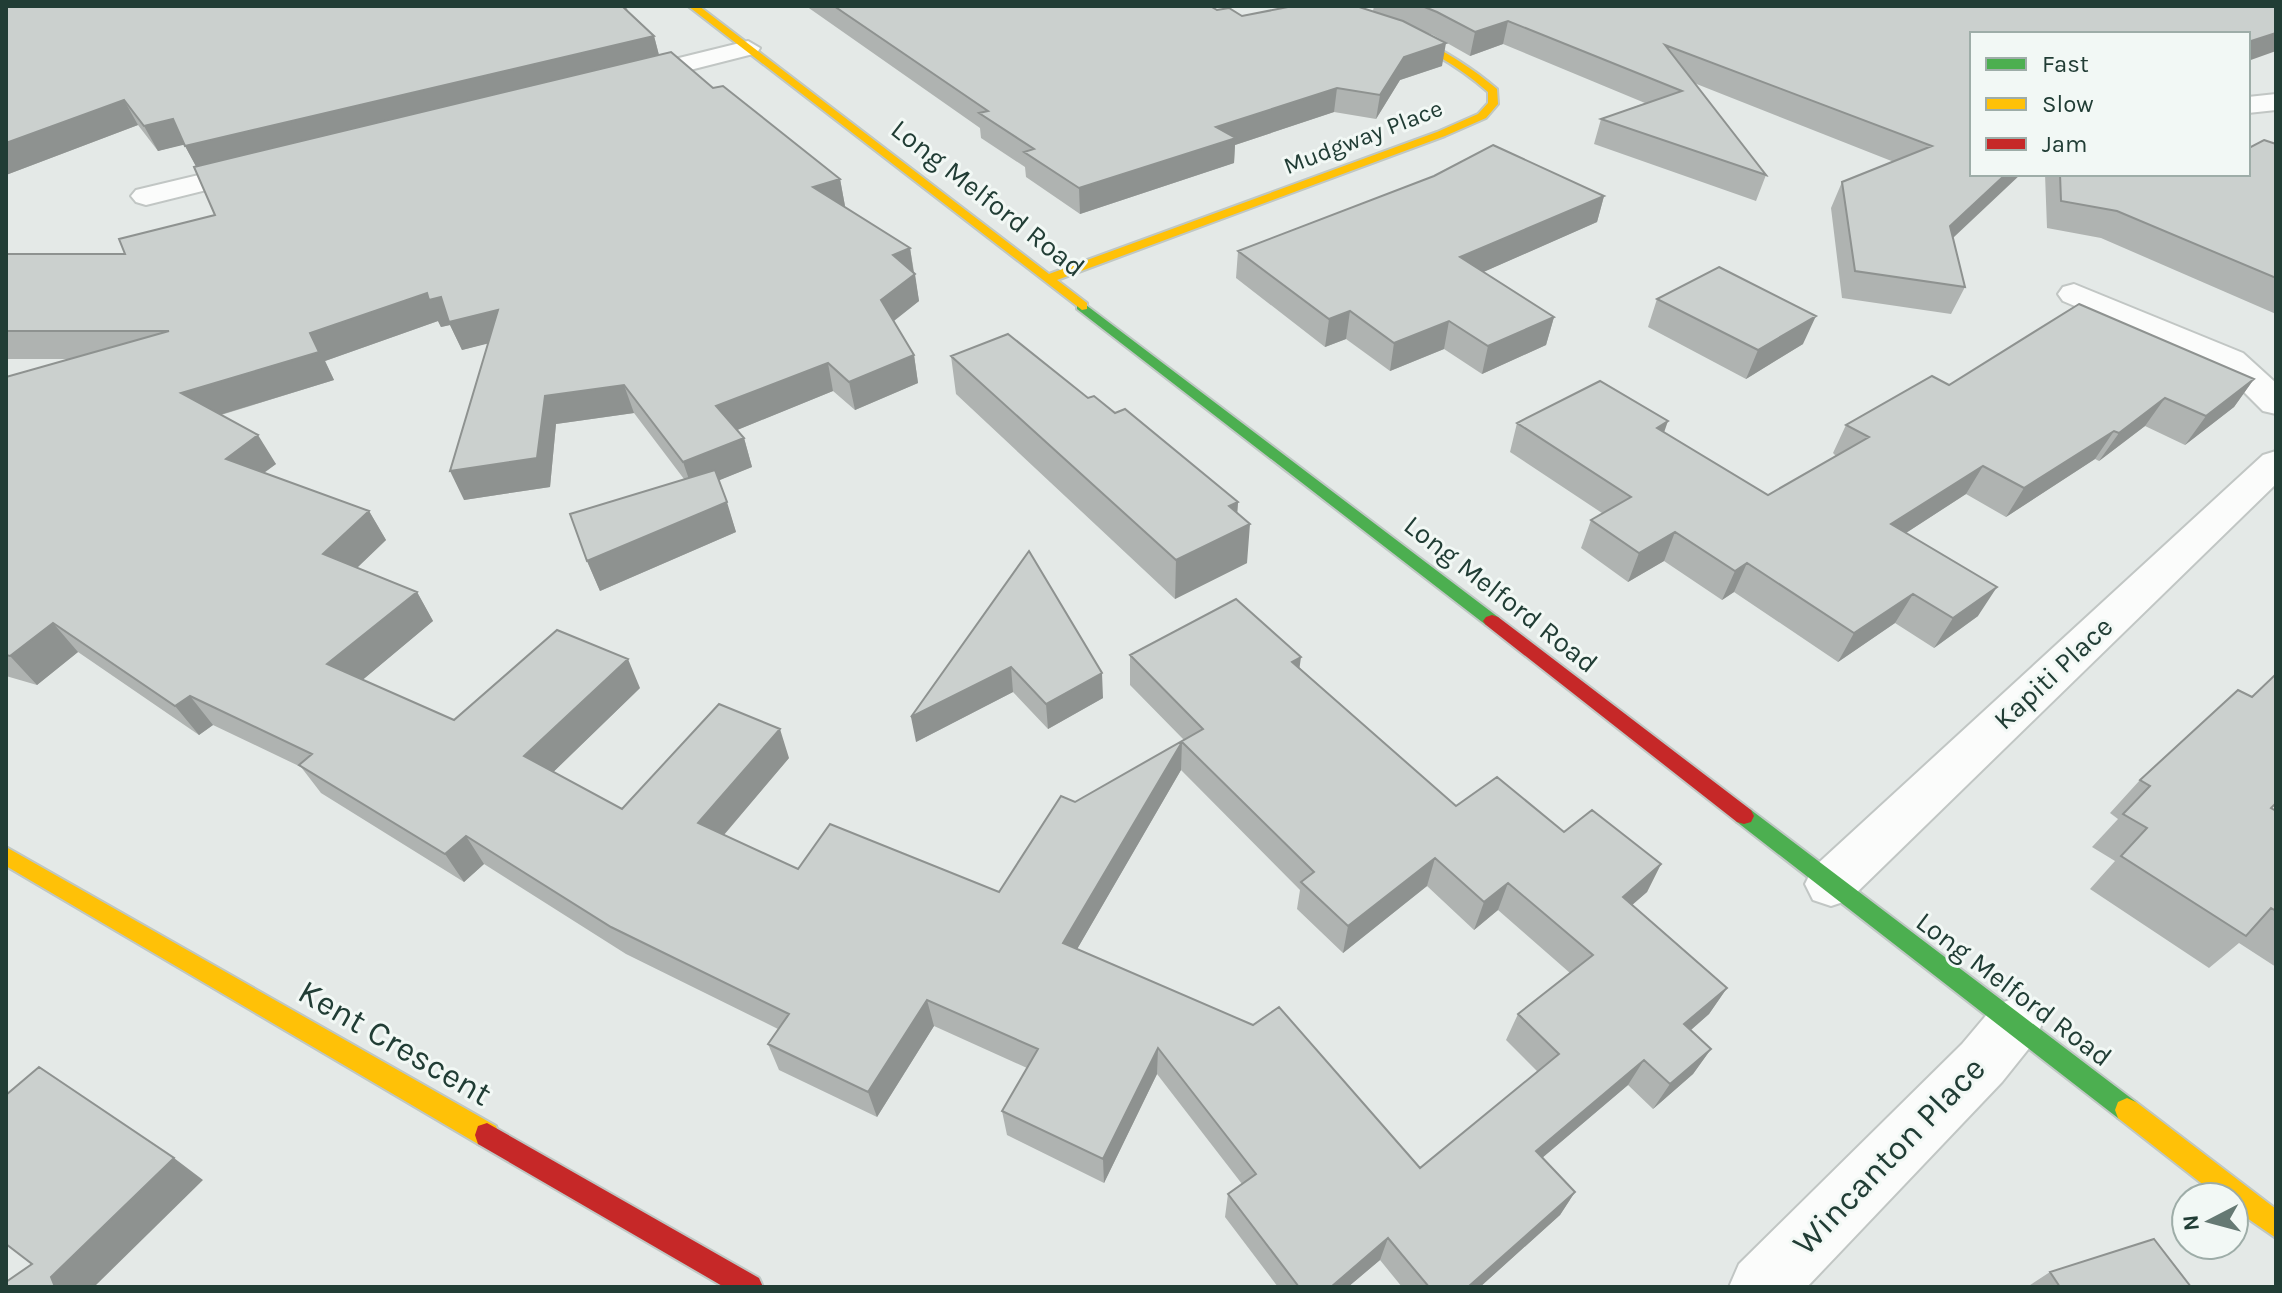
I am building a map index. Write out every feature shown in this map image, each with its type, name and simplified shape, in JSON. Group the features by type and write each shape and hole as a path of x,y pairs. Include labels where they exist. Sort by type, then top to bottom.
{"street":[{"name":"Long Melford Road","path":"693,6 2276,1225"},
{"name":"Mudgway Place","path":"1048,279 1441,134 1482,116 1493,104 1493,91 1468,68 1347,15 1318,6"},
{"path":"602,84 748,48"},
{"path":"2250,105 2276,102"},
{"path":"146,196 283,162"},
{"path":"2074,294 2231,360 2276,403"},
{"name":"Kapiti Place","path":"1831,884 2276,463"},
{"name":"Kent Crescent","path":"6,856 750,1287"},
{"name":"Wincanton Place","path":"1762,1287 1982,1063 2014,1024"}],"building":[{"path":"6,6 622,6 654,36 185,146 173,119 144,126 124,100 6,143"},
{"path":"834,6 1210,6 1217,10 1229,8 1242,16 1293,6 1356,6 1403,21 1446,43 1404,57 1380,95 1337,88 1216,127 1236,138 1079,188 1024,152 1034,149 979,113 988,111"},
{"path":"1422,6 2276,6 2276,33 2250,41 2250,32 1970,32 1970,176 2004,176 1950,226 1965,287 1855,271 1842,182 1932,146 1665,45 1766,175 1601,119 1682,91 1508,21 1475,32"},
{"path":"671,52 713,88 723,86 840,179 813,187 910,248 893,255 915,274 881,300 914,355 849,382 828,363 716,406 744,438 683,462 624,385 545,396 537,458 450,471 498,310 449,322 441,297 429,300 427,293 310,333 319,352 181,393 258,435 226,459 369,511 323,554 417,592 327,664 454,720 557,630 628,659 524,756 622,809 719,704 780,729 698,823 798,869 830,824 999,892 1061,796 1075,802 1203,729 1130,655 1236,599 1301,657 1292,662 1456,806 1497,777 1564,832 1592,810 1661,864 1623,897 1727,988 1684,1024 1711,1049 1670,1084 1644,1060 1536,1151 1575,1192 1468,1287 1429,1287 1388,1238 1331,1287 1299,1287 1228,1194 1256,1174 1158,1048 1103,1159 1002,1111 1038,1049 927,1000 868,1092 768,1044 789,1014 611,927 466,836 445,854 299,765 312,754 190,696 175,706 53,623 10,656 6,655 6,377 169,331 6,331 6,254 125,254 119,239 215,215 194,167","holes":["1182,742 1314,872 1301,882 1348,926 1435,858 1484,902 1508,883 1593,955 1518,1014 1559,1054 1420,1168 1279,1007 1253,1025 1063,943"]},
{"path":"2264,140 2276,144 2276,278 2117,211 2061,201 2060,176 2250,176 2251,147"},
{"path":"1493,145 1604,196 1460,257 1554,317 1488,346 1449,321 1394,343 1350,311 1329,319 1238,251 1434,176"},
{"path":"1719,267 1816,316 1758,350 1657,299"},
{"path":"2079,304 2254,379 2206,416 2165,398 2119,433 2114,431 2024,488 1983,466 1891,524 1997,587 1953,618 1913,594 1854,633 1747,563 1735,571 1675,532 1639,553 1591,520 1631,497 1517,423 1600,381 1668,421 1657,428 1768,495 1869,437 1846,425 1932,376 1949,385"},
{"path":"1008,334 1088,398 1094,396 1115,413 1125,409 1238,502 1229,506 1250,524 1176,560 951,356"},
{"path":"715,470 727,502 587,561 570,514"},
{"path":"1029,551 1102,673 1046,704 1011,667 911,717"},
{"path":"2276,674 2276,803 2271,808 2276,811 2276,911 2271,908 2246,936 2121,856 2147,828 2123,814 2150,786 2140,780 2238,690 2252,697"},
{"path":"39,1067 174,1158 51,1277 55,1287 6,1287 6,1282 32,1264 6,1244 6,1095"},
{"path":"2154,1239 2191,1287 2060,1287 2050,1272"}],"traffic: fast":[{"path":"1082,306 1492,621"},
{"path":"1744,816 2127,1110"}],"traffic: slow":[{"path":"693,6 1082,306"},
{"path":"1048,279 1441,134 1482,116 1493,104 1493,91 1475,75 1434,49 1388,29 1318,6"},
{"path":"6,856 487,1135"},
{"path":"2127,1110 2276,1225"}],"traffic: jam":[{"path":"1492,621 1744,816"},
{"path":"487,1135 750,1287"}]}
